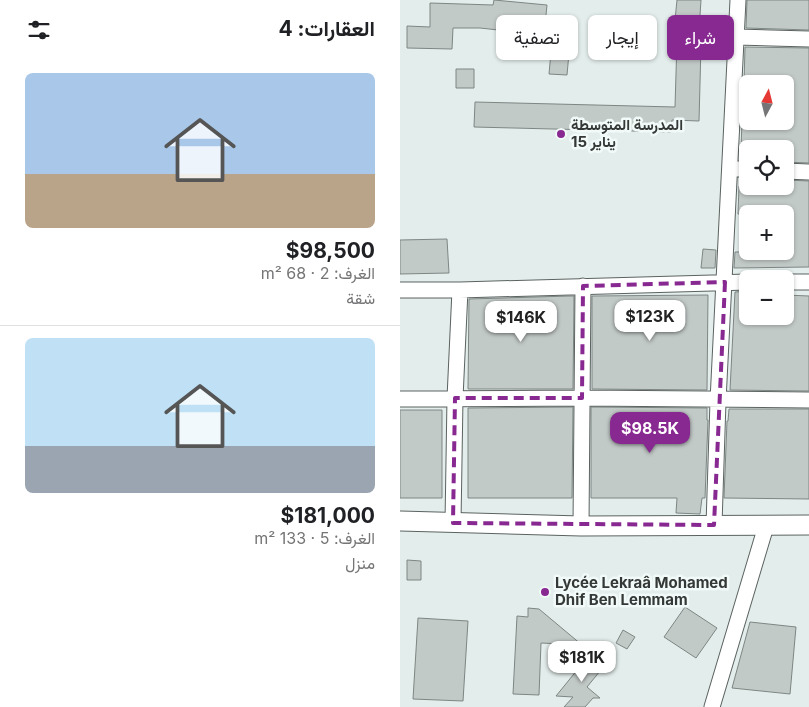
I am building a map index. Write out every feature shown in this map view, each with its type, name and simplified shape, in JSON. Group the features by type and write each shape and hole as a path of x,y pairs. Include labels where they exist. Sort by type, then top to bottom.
{"street":[{"path":"714,525 718,401 738,0"},
{"path":"737,36 809,39"},
{"path":"731,168 739,168"},
{"path":"794,171 809,172"},
{"path":"400,290 739,282"},
{"path":"794,282 809,282"},
{"path":"581,526 583,286"},
{"path":"453,522 455,398 460,290"},
{"path":"400,399 809,400"},
{"path":"400,521 581,526 809,525"},
{"path":"712,707 766,526"}],"highlighted area":[{"path":"725,282 714,525 453,523 455,398 582,398 583,286"}],"building":[{"path":"494,0 547,5 546,15 496,15 496,30 453,28 452,49 407,48 407,26 430,27 430,3 493,5"},
{"path":"677,0 701,0 700,15 676,15"},
{"path":"747,0 809,0 809,30 746,28"},
{"path":"745,47 809,48 809,163 794,162 794,140 741,140 742,130 794,130 794,75 744,75"},
{"path":"550,60 568,60 567,75 549,74"},
{"path":"676,60 701,60 699,121 672,120 671,132 474,127 475,102 675,107"},
{"path":"456,69 474,69 474,88 456,88"},
{"path":"794,180 809,181 809,267 734,268 735,252 739,252 739,260 794,260 794,205 739,205 738,214 739,186 739,195 794,195"},
{"path":"447,239 449,273 400,274 400,240"},
{"path":"703,249 716,250 715,268 701,268"},
{"path":"735,292 739,292 739,325 794,325 794,295 809,296 809,391 730,390"},
{"path":"708,295 707,390 592,389 592,296"},
{"path":"574,296 573,389 468,389 469,299"},
{"path":"573,407 572,498 468,498 468,408"},
{"path":"591,407 707,408 705,498 702,498 700,514 676,513 677,498 591,498"},
{"path":"729,409 809,409 809,499 724,498"},
{"path":"400,410 442,410 442,498 400,498"},
{"path":"407,560 421,561 421,580 407,580"},
{"path":"685,607 717,628 696,658 664,637"},
{"path":"528,608 539,609 582,645 541,643 539,695 513,694 517,616 528,617"},
{"path":"418,618 468,621 463,701 413,699"},
{"path":"750,622 796,627 790,694 732,688"},
{"path":"623,630 635,637 627,649 616,643"},
{"path":"591,653 605,665 587,687 600,698 593,698 585,707 564,707 573,697 556,696"}],"place":[{"name":"المدرسة المتوسطة 15 يناير","path":"561,134"},
{"name":"Lycée Lekraâ Mohamed Dhif Ben Lemmam","path":"545,592"}]}
